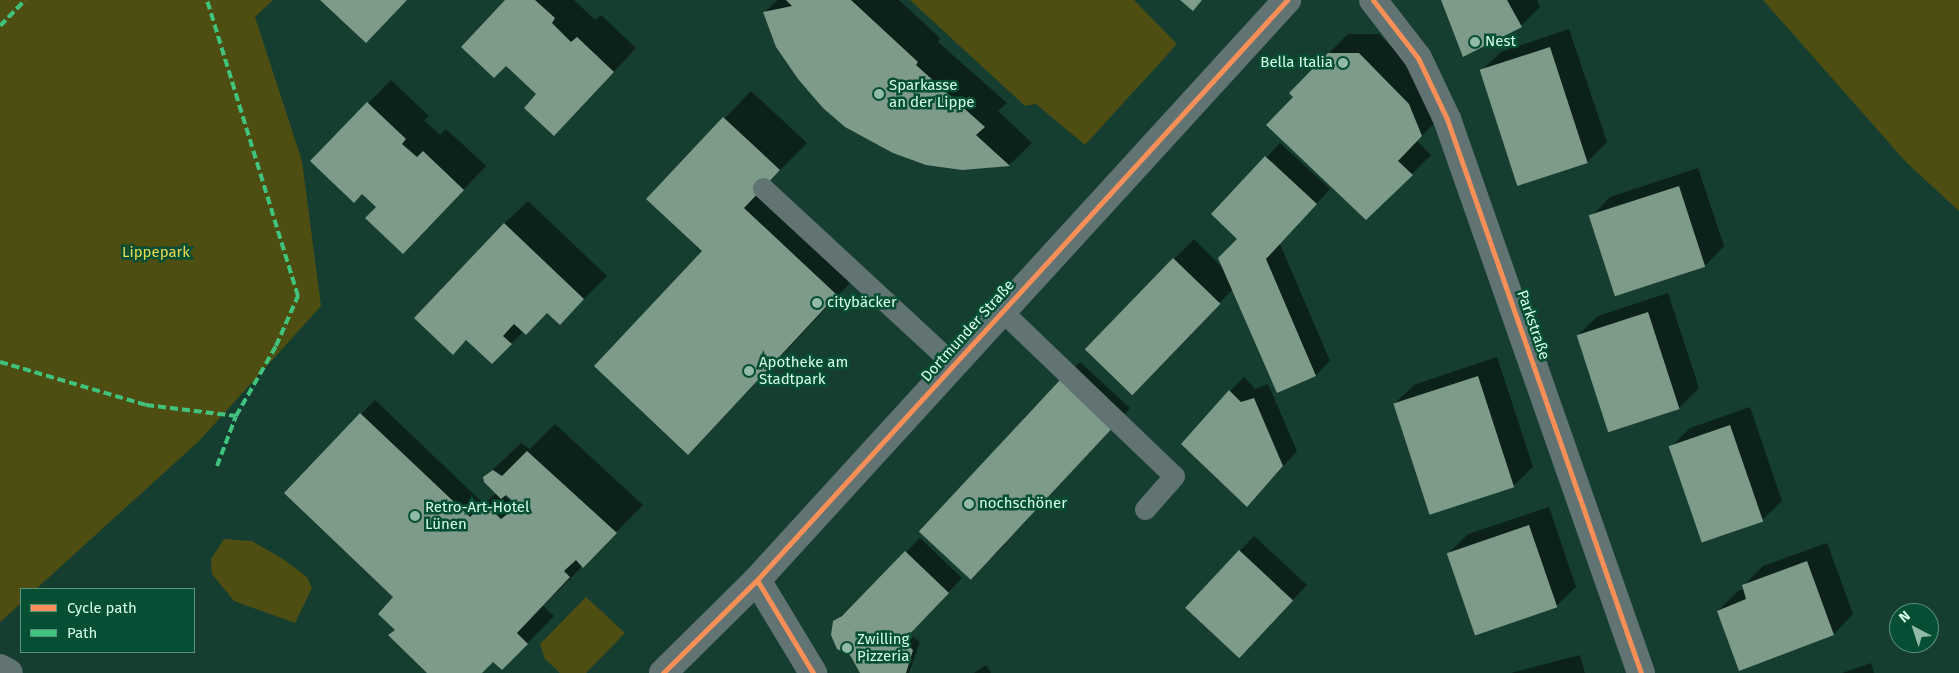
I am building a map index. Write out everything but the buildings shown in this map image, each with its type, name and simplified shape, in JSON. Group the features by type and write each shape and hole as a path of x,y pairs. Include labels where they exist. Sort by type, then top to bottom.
{"street":[{"name":"Dortmunder Straße","path":"663,673 756,580 1287,0"},
{"name":"Parkstraße","path":"1374,0 1418,58 1448,118 1641,673"},
{"path":"756,580 813,673"},
{"path":"0,668 9,673"}],"lane":[{"path":"763,188 954,365"},
{"path":"1002,311 1174,476 1145,509"}],"green space":[{"name":"Lippepark","path":"0,0 273,0 255,17 302,161 321,306 199,441 37,588 20,588 20,604 0,622"},
{"path":"910,0 1134,0 1177,44 1085,145 1036,104 1025,106"},
{"path":"1763,0 1959,0 1959,211 1906,162"},
{"path":"224,539 252,541 283,559 307,577 312,588 295,623 234,601 212,574 211,559"},
{"path":"586,597 625,633 586,673 560,673 545,659 540,644"}],"marked path":[{"path":"0,26 25,0"},
{"path":"0,362 146,405 236,416 276,346 298,296 207,0"},
{"path":"217,466 236,416"}],"cycle path":[{"path":"663,673 757,580 1287,0"},
{"path":"1373,0 1418,58 1447,119 1641,673"},
{"path":"757,580 813,673"}],"place":[{"name":"Nest","path":"1475,42"},
{"name":"Bella Italia","path":"1343,63"},
{"name":"Sparkasse an der Lippe","path":"879,94"},
{"name":"citybäcker","path":"817,303"},
{"name":"Apotheke am Stadtpark","path":"749,371"},
{"name":"nochschöner","path":"969,504"},
{"name":"Retro-Art-Hotel Lünen","path":"415,516"},
{"name":"Zwilling Pizzeria","path":"847,648"}]}
